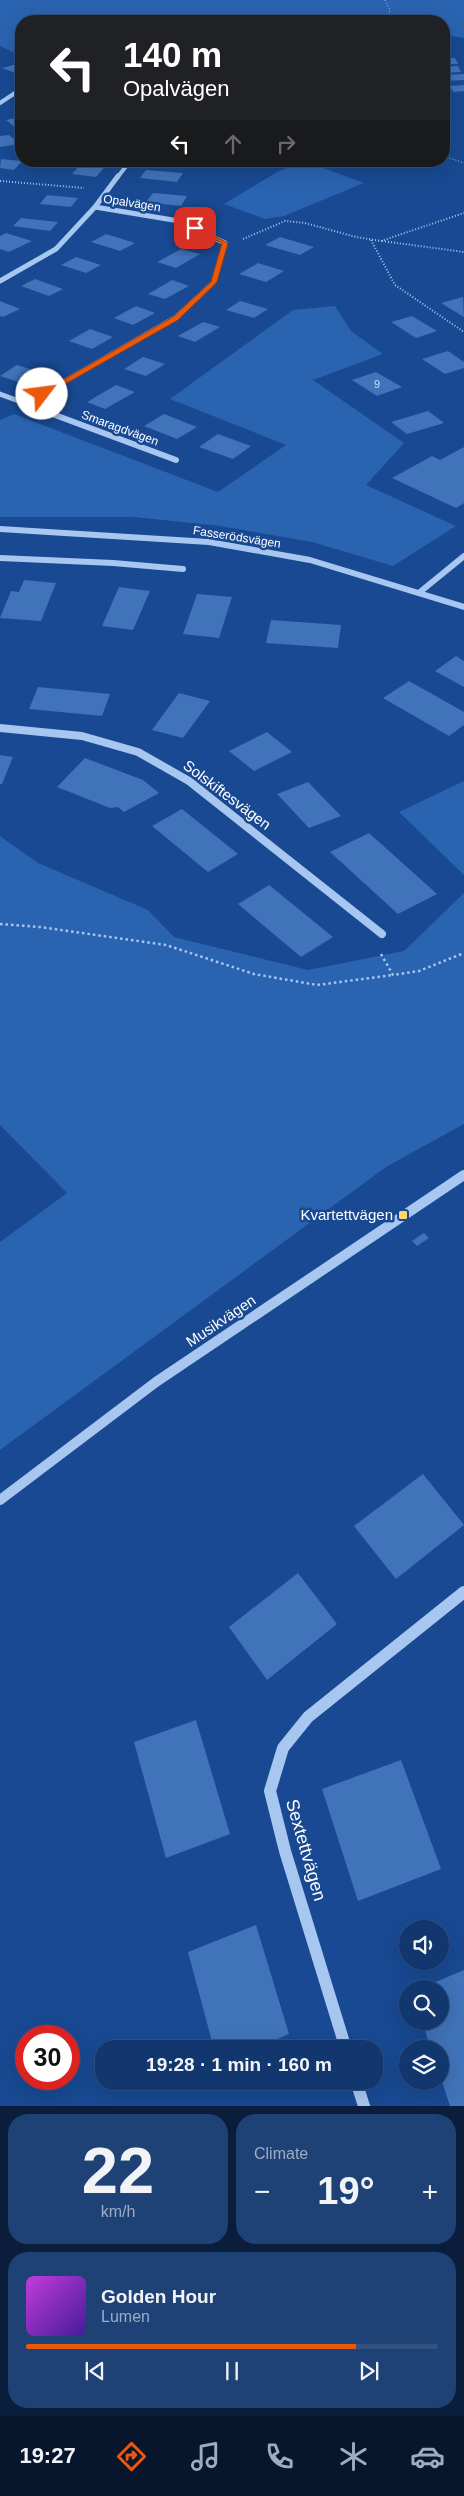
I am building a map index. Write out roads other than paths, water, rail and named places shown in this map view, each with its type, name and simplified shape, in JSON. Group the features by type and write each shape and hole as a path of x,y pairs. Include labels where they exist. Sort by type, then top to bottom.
{"street":[{"path":"0,102 15,93"},
{"path":"95,207 125,167"},
{"name":"Opalvägen","path":"0,280 56,249 95,207 179,221 225,243 214,282 176,318 25,404"},
{"name":"Smaragdvägen","path":"0,394 176,460"},
{"name":"Fasserödsvägen","path":"0,528 209,542 310,560 420,592 464,607"},
{"path":"420,592 464,556"},
{"path":"0,558 183,568"},
{"name":"Solskiftesvägen","path":"0,728 82,736 138,752 189,781 382,934"},
{"name":"Musikvägen","path":"0,1500 156,1382 464,1175"},
{"name":"Sextettvägen","path":"343,2040 285,1851 270,1790 283,1748 308,1717 464,1592"},
{"path":"359,2090 364,2106"}],"place":[{"name":"Kvartettvägen","path":"403,1215"}]}
